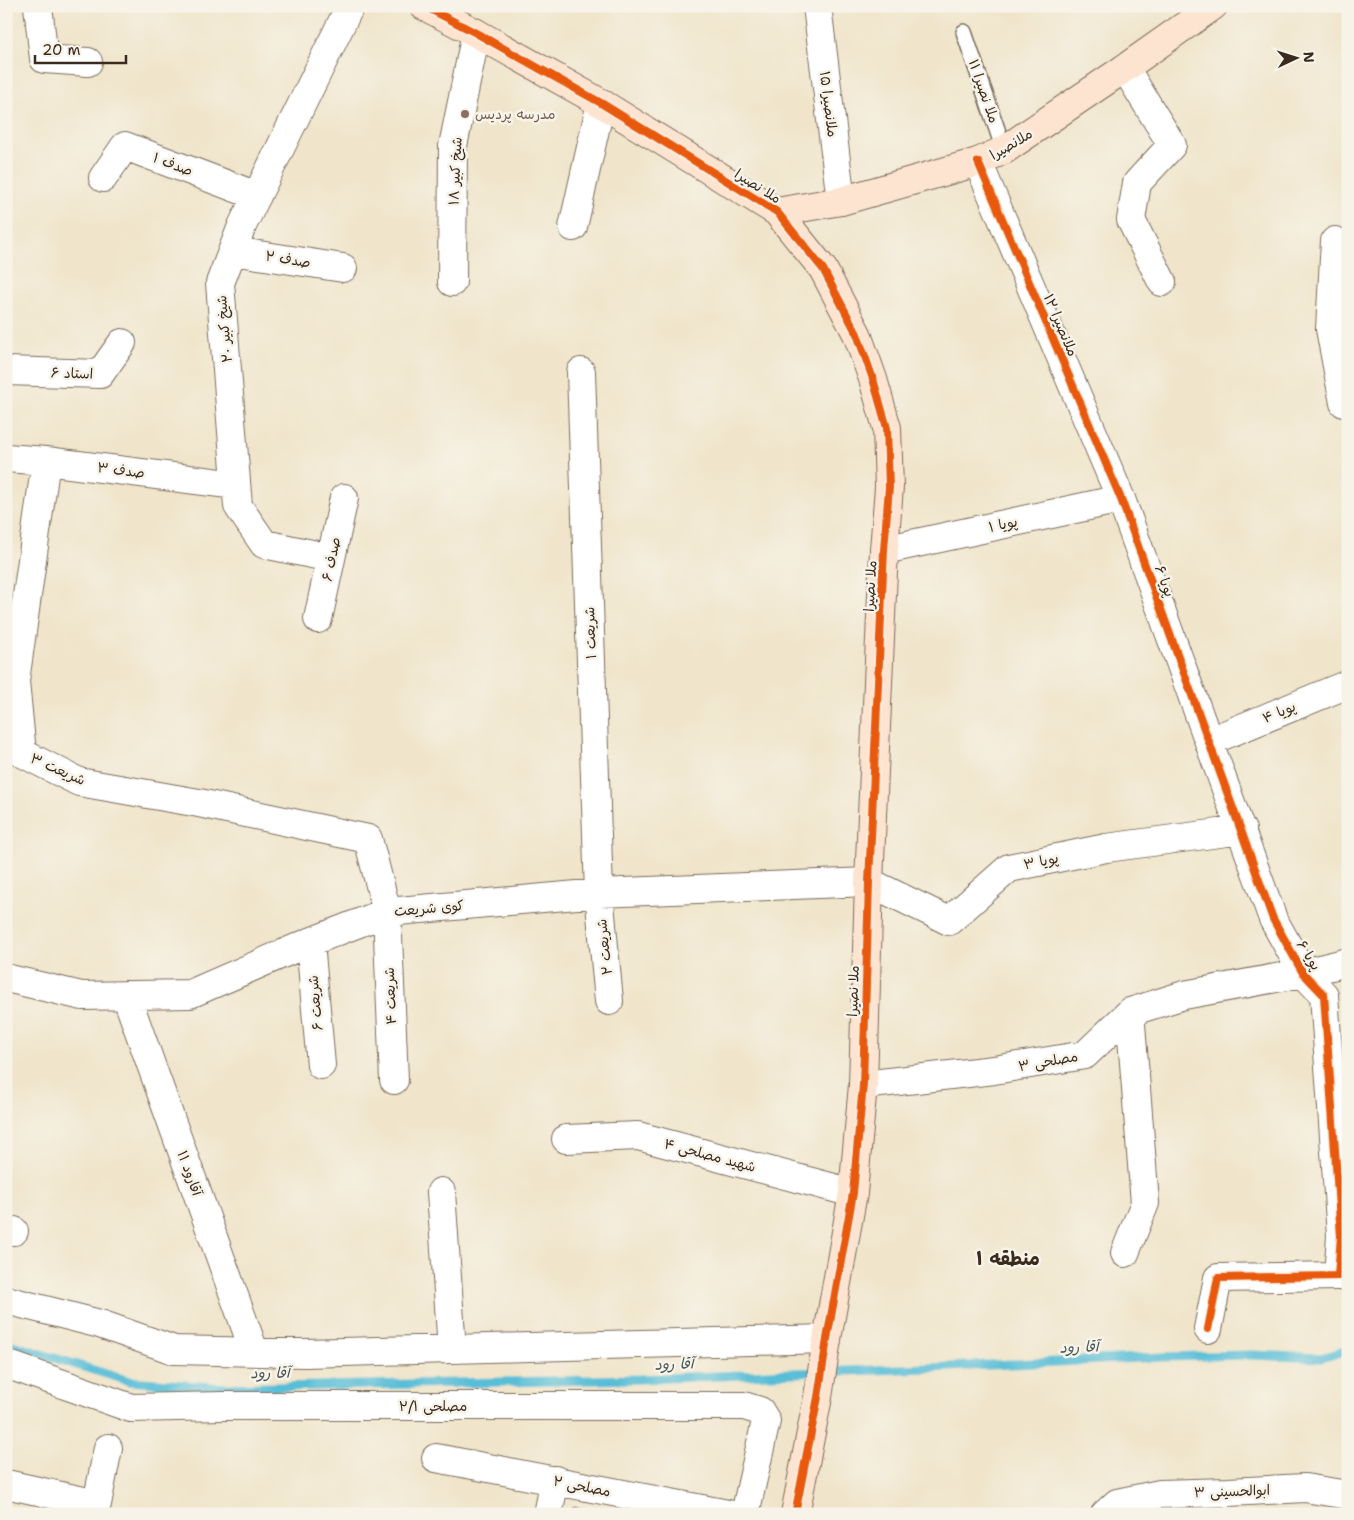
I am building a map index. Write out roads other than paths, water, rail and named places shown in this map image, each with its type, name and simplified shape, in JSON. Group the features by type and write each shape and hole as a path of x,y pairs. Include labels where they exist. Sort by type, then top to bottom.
{"street":[{"path":"38,6 44,59 88,62"},
{"name":"شیخ کبیر ۲۰","path":"331,558 264,544 238,506 220,283 242,226 350,6"},
{"name":"ملا نصیرا","path":"424,6 601,103 777,212 823,269 857,334 873,379 887,428 889,486 884,550 869,882 863,1084 853,1193 818,1397 795,1514"},
{"name":"ملانصیرا ۱۵","path":"817,6 842,201"},
{"name":"ملانصیرا","path":"777,212 842,201 978,162 1004,150 1213,6"},
{"name":"شیخ کبیر ۱۸","path":"452,282 453,146 476,33"},
{"path":"1125,68 1172,145 1138,183 1132,220 1162,282"},
{"path":"573,227 601,103"},
{"name":"صدف ۱","path":"103,178 125,146 257,196"},
{"name":"ملانصیرا ۱۲","path":"978,162 1122,499"},
{"path":"1335,240 1330,329 1344,403 1348,402"},
{"name":"صدف ۲","path":"233,251 343,268"},
{"name":"استاد ۶","path":"6,371 100,374 122,343"},
{"name":"شریعت ۱","path":"580,372 599,893"},
{"name":"صدف ۳","path":"6,458 46,461 236,485"},
{"name":"شریعت ۳","path":"46,461 15,681 22,753 79,782 199,802 368,840 387,912"},
{"name":"صدف ۶","path":"318,619 344,498"},
{"name":"پویا ۱","path":"884,550 1122,499"},
{"name":"پویا ۶","path":"1122,499 1273,919 1302,973 1324,995 1344,1237 1338,1276 1218,1278 1208,1329"},
{"name":"پویا ۴","path":"1210,741 1348,684"},
{"name":"پویا ۳","path":"869,882 949,922 1008,868 1106,848 1242,830"},
{"name":"کوی شریعت","path":"6,978 82,996 190,994 310,942 387,912 599,893 869,882"},
{"name":"شریعت ۲","path":"599,893 609,1001"},
{"name":"شریعت ۴","path":"387,912 394,1080"},
{"name":"شریعت ۶","path":"310,942 321,1065"},
{"name":"مصلحی ۳","path":"863,1084 994,1070 1085,1055 1130,1012 1184,995 1302,973 1348,962"},
{"name":"آقارود ۱۱","path":"126,995 254,1351"},
{"path":"1125,1253 1145,1203 1130,1012"},
{"name":"شهید مصلحی ۴","path":"566,1139 638,1136 853,1193"},
{"path":"441,1192 452,1349"},
{"path":"6,1300 100,1324 174,1350 305,1353 452,1349 826,1350"},
{"name":"مصلحی ۲/۱","path":"6,1364 131,1408 222,1406 744,1406 760,1411 766,1421 745,1514"},
{"path":"6,1484 97,1504 108,1448"},
{"name":"مصلحی ۲","path":"436,1458 728,1514"},
{"path":"548,1514 555,1480"},
{"name":"ابوالحسینی ۳","path":"1111,1508 1160,1494 1306,1488 1348,1495"}],"lane":[{"name":"ملا نصیرا ۱۱","path":"964,32 1004,150"}],"waterway":[{"name":"آقا رود","path":"6,1343 129,1381 224,1388 638,1379 1162,1357 1252,1355 1321,1358 1348,1350"}],"place":[{"name":"مدرسه پردیس","path":"465,114"}],"district":[{"name":"منطقه ۱","path":"1008,1258"}]}
